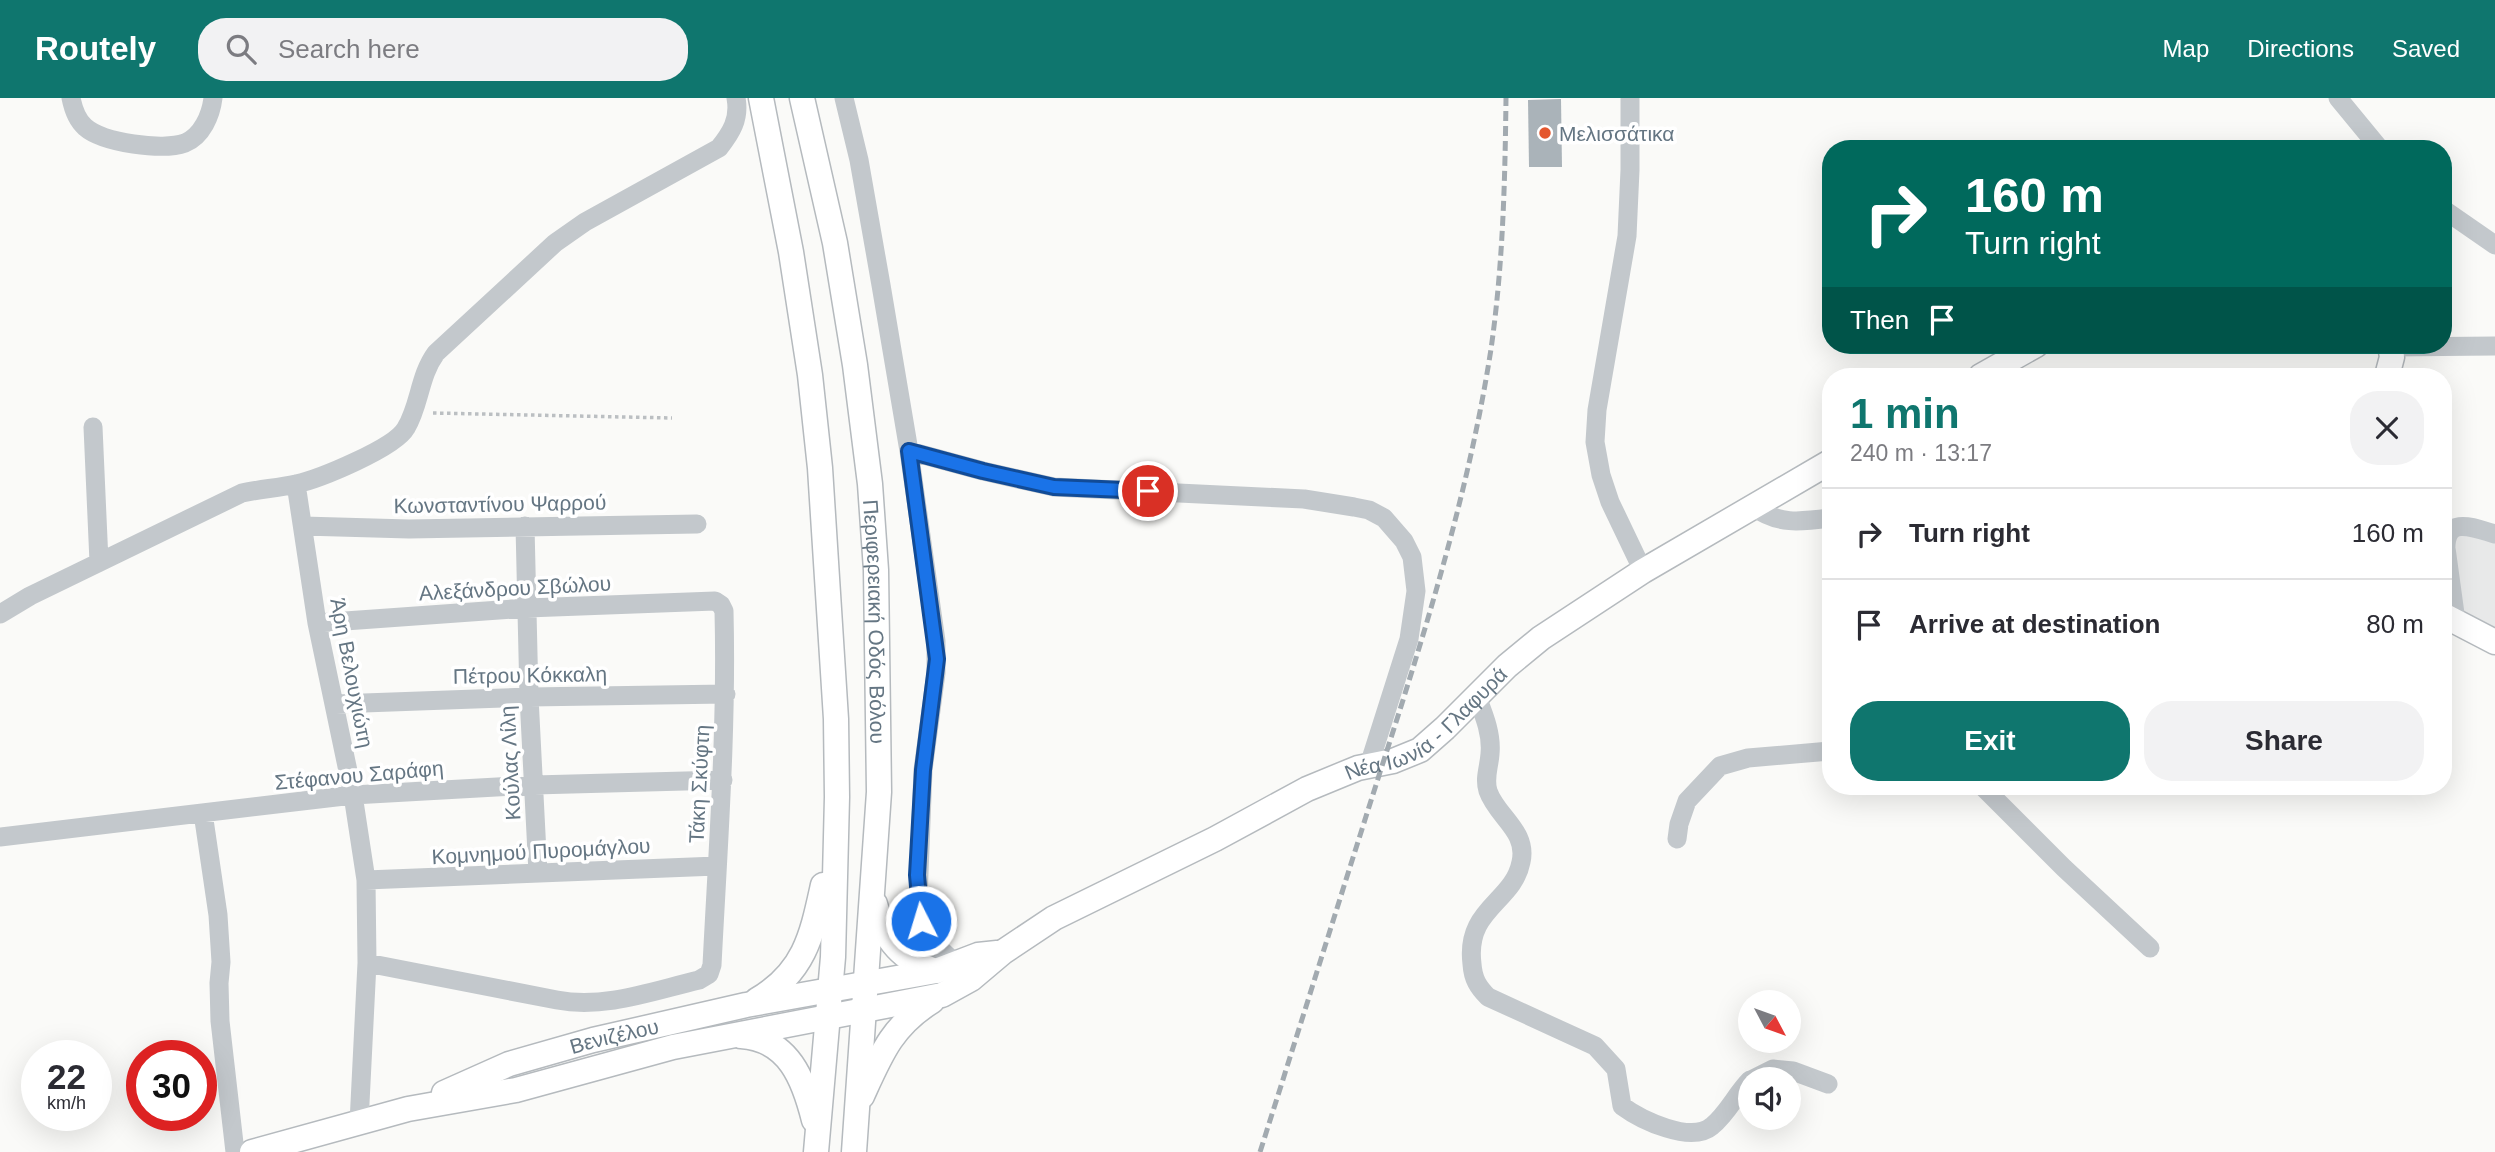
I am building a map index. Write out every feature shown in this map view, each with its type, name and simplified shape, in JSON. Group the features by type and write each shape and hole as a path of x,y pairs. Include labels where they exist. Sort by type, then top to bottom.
{"main road":[{"name":"Περιφερειακή Οδός Βόλου","path":"761,98 791,252 810,375 820,468 836,719 833,957 828,990 817,1143"},
{"name":"Περιφερειακή Οδός Βόλου","path":"802,98 835,243 857,377 870,484 876,570 879,792 854,1152"},
{"path":"1995,368 2020,354"},
{"name":"Νέα Ιωνία - Γλαφυρά","path":"827,1017 942,995 971,979 1003,952 1054,918 1215,839 1296,794 1369,765 1393,761 1420,750 1507,666 1541,638 1643,571 1822,467"},
{"path":"2452,620 2495,642"},
{"path":"747,1005 780,984 801,959 817,917 836,827"},
{"path":"873,894 882,925 894,947 914,963 946,967"},
{"name":"Νέα Ιωνία - Γλαφυρά","path":"828,990 946,967 978,955 1003,952"},
{"name":"Βενιζέλου","path":"408,1109 509,1065 593,1040 747,1005 828,990"},
{"path":"857,1108 872,1073 894,1034 913,1013 942,995"},
{"name":"Βενιζέλου","path":"252,1152 408,1109 516,1090 673,1047 827,1017"},
{"path":"730,1036 765,1042 785,1055 801,1077 817,1143"}],"street":[{"path":"71,98 85,128 133,144 159,146 185,143 195,136 208,117 213,98"},
{"path":"0,614 99,562 242,494 296,484 328,473 394,441 405,431 425,372 436,353 555,243 585,222 719,148 733,128 737,110 736,98"},
{"path":"844,98 859,160 909,451 937,659 923,770 918,899 921,921 946,967"},
{"path":"1630,98 1626,236 1597,410 1595,442 1601,475 1610,502 1643,571"},
{"path":"2338,98 2373,140"},
{"path":"2452,215 2495,245"},
{"path":"2452,346 2495,346"},
{"path":"93,427 99,562"},
{"path":"909,451 1054,487 1304,499 1369,510 1384,518 1396,531 1412,557 1416,591 1409,639 1369,765"},
{"name":"Άρη Βελουχιώτη","path":"296,484 317,623 336,704 366,880 368,963 359,1123"},
{"path":"1752,506 1766,517 1822,522"},
{"name":"Κωνσταντίνου Ψαρρού","path":"303,526 408,529 697,524"},
{"name":"Κούλας Λίλη","path":"524,526 528,696 538,873"},
{"path":"2452,528 2474,528 2495,534"},
{"name":"Αλεξάνδρου Σβώλου","path":"317,623 527,608 715,601"},
{"name":"Τάκη Σκύφτη","path":"368,963 583,1003 609,1001 699,980 709,974 712,965 726,694 724,611 715,601"},
{"name":"Πέτρου Κόκκαλη","path":"336,704 528,696 726,694"},
{"path":"1477,697 1489,732 1485,776 1488,790 1493,802 1523,845 1516,876 1478,923 1472,936 1472,968 1478,987 1488,996 1595,1046 1616,1069 1622,1105 1655,1125 1688,1133 1708,1129 1738,1093"},
{"path":"1677,839 1687,801 1720,766 1748,758 1822,752"},
{"name":"Στέφανου Σαράφη","path":"0,837 353,795 534,785 723,780"},
{"path":"1991,795 2150,948"},
{"path":"203,813 218,915 221,962 220,1021 235,1152"},
{"name":"Κομνημού Πυρομάγλου","path":"366,880 471,878 717,866"},
{"path":"1801,1074 1828,1084"}],"path":[{"path":"412,411 672,418"}],"shaded area":[{"path":"2455,534 2495,538 2495,634 2457,608"}],"building":[{"name":"Μελισσάτικα","path":"1561,99 1562,167 1529,167 1528,100"}],"railway":[{"path":"1260,1152 1414,663 1445,559 1471,455 1491,349 1498,286 1506,98"}],"place":[{"name":"Μελισσάτικα","path":"1545,133"}],"route":[{"path":"921,921 917,875 923,770 937,659 909,451 1054,487 1148,491"}]}
